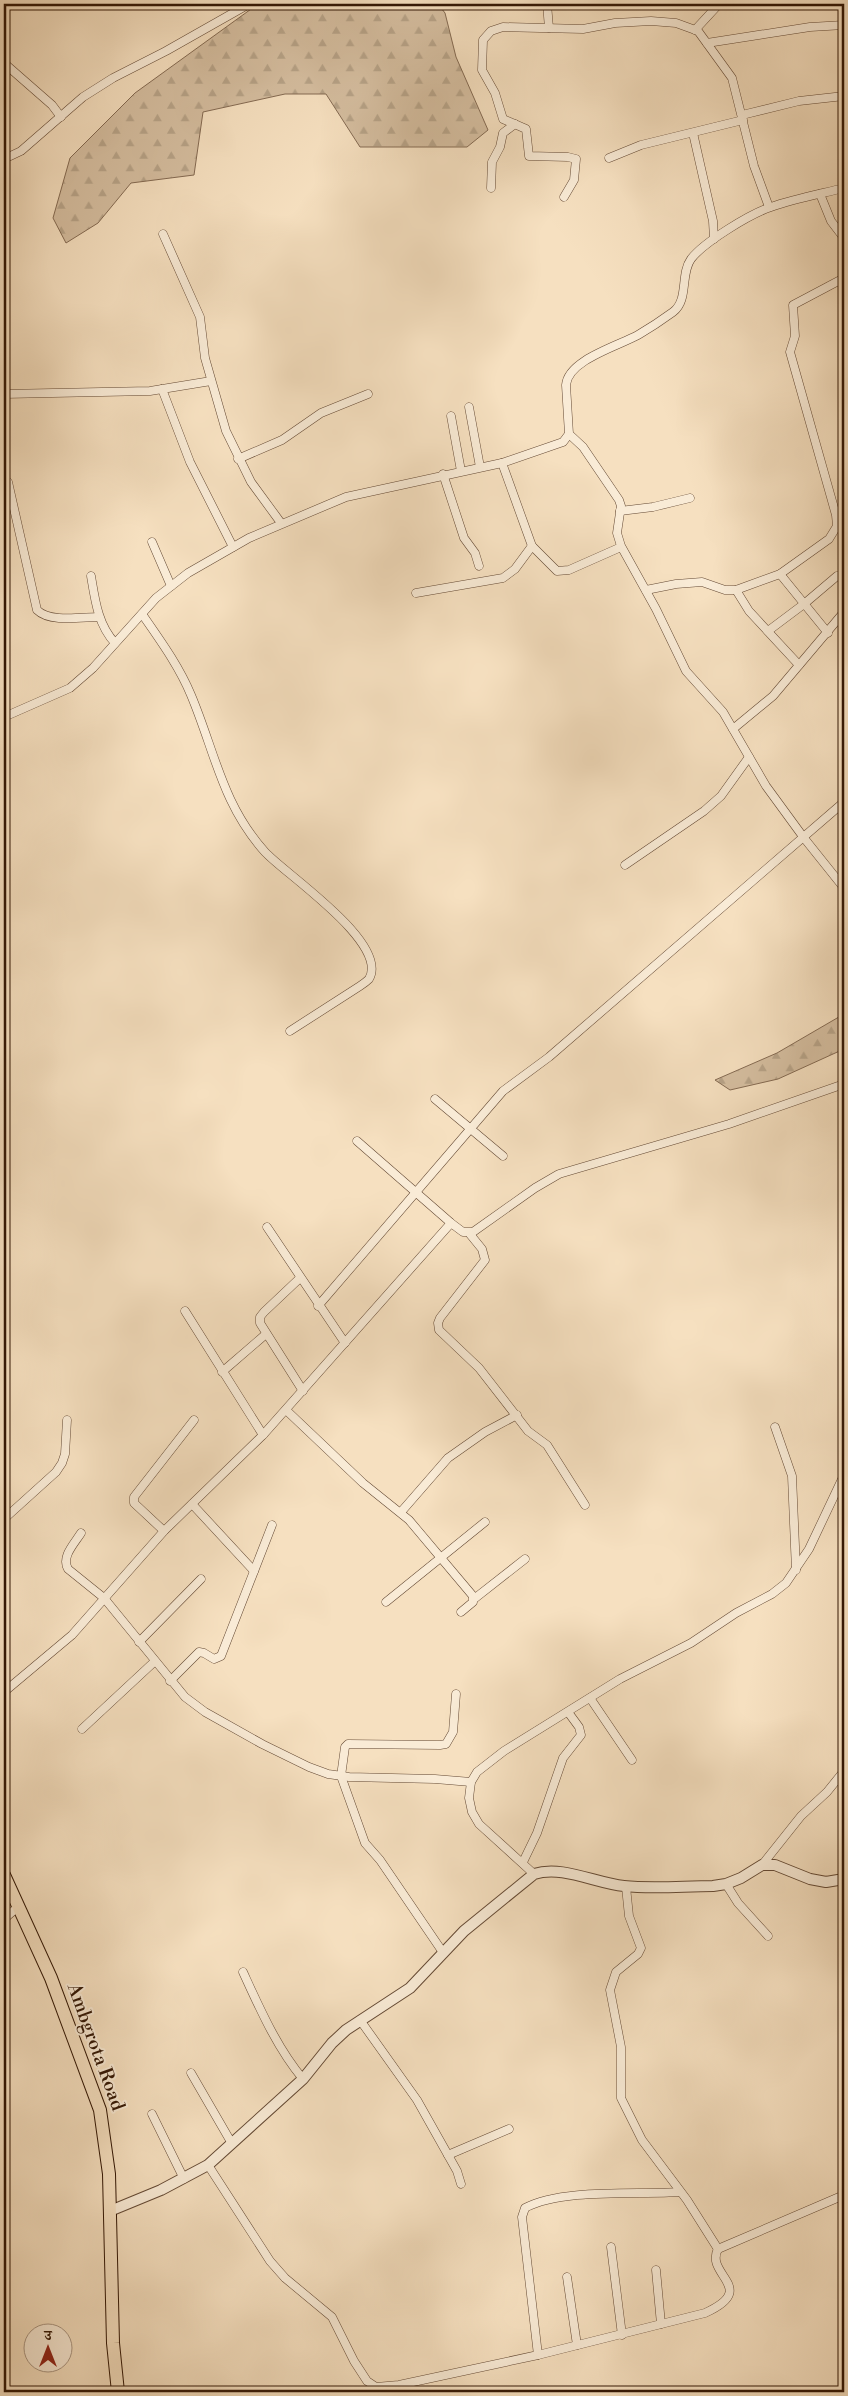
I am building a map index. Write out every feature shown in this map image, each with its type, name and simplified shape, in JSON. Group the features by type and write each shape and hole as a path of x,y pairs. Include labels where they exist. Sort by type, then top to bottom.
{"main road":[{"name":"Ambgrota Road","path":"4,1875 51,1978 99,2105 108,2166 113,2343 118,2392"}],"street":[{"path":"4,159 21,151 83,97 113,78 166,51 249,4"},
{"path":"547,4 549,28"},
{"path":"696,30 719,4"},
{"path":"564,197 574,180 576,159 529,156 526,129 502,119 496,94 482,70 483,40 491,31 503,27 582,28 615,23 651,22 676,24 696,30 732,78 754,166 769,207"},
{"path":"707,43 776,31 844,25"},
{"path":"4,62 52,105 61,117"},
{"path":"608,158 641,145 693,133 799,101 844,96"},
{"path":"491,188 493,157 500,147 503,133 515,124"},
{"path":"693,133 713,221 714,239"},
{"path":"4,715 70,688 93,668 142,614 171,586 188,573 233,547 281,523 346,497 461,470 502,463 563,442 569,434 566,385 567,378 571,372 592,357 638,335 675,310 681,300 691,260 714,239 769,207 844,188"},
{"path":"820,194 831,221 843,234"},
{"path":"163,234 200,317 205,358 226,432 251,482 281,523"},
{"path":"646,590 676,584 702,582 725,590 736,590 780,574 829,540 837,526 790,352 795,336 794,305 844,278"},
{"path":"4,394 162,389 211,381"},
{"path":"162,389 190,462 233,547"},
{"path":"238,459 282,440 321,413 368,394"},
{"path":"469,407 480,466"},
{"path":"451,416 461,470"},
{"path":"569,434 583,447 619,500 620,511 617,533 622,547 646,590 686,671 723,712 766,786 844,888"},
{"path":"502,463 532,546 546,562 560,572 622,547"},
{"path":"444,474 464,538 475,553 479,566"},
{"path":"8,482 37,610 42,616 99,617"},
{"path":"620,511 645,508 690,498"},
{"path":"152,542 171,586"},
{"path":"416,593 503,578 515,569 532,546"},
{"path":"780,574 828,633"},
{"path":"91,576 99,617 115,643"},
{"path":"768,631 837,576"},
{"path":"736,590 749,611 799,665"},
{"path":"733,729 773,696 844,612"},
{"path":"142,614 160,640 191,694 224,790 238,815 256,842 274,861 321,898 347,925 370,959 371,970 369,979 290,1031"},
{"path":"626,865 704,811 721,796 749,757"},
{"path":"318,1306 514,1081 549,1057 844,802"},
{"path":"357,1141 451,1223 463,1232 469,1233 478,1230 535,1188 560,1174 730,1124 844,1084"},
{"path":"435,1099 472,1128 503,1156"},
{"path":"4,1692 72,1635 164,1531 263,1435 451,1223"},
{"path":"266,1227 345,1344"},
{"path":"469,1233 485,1255 484,1264 440,1318 438,1327 479,1368 528,1431 548,1444 585,1505"},
{"path":"300,1278 260,1317 260,1322 303,1391"},
{"path":"185,1311 263,1435"},
{"path":"222,1372 266,1334"},
{"path":"286,1410 363,1483 401,1512 441,1557 474,1599"},
{"path":"401,1512 448,1458 485,1432 517,1415"},
{"path":"4,1519 56,1472 62,1463 67,1420"},
{"path":"164,1531 134,1503 134,1497 194,1420"},
{"path":"775,1427 792,1476 796,1570"},
{"path":"534,1874 479,1824 472,1812 469,1798 471,1782 477,1772 488,1762 590,1698 644,1665 691,1643 736,1613 772,1594 786,1583 796,1570 821,1526 844,1475"},
{"path":"192,1504 254,1571"},
{"path":"386,1602 485,1522"},
{"path":"170,1682 199,1652 214,1659 220,1658 272,1525"},
{"path":"81,1533 67,1556 66,1565 104,1598 170,1682 204,1712 229,1727 309,1767 341,1776 471,1782"},
{"path":"460,1612 471,1605 474,1599 525,1559"},
{"path":"139,1642 201,1579"},
{"path":"82,1729 154,1662"},
{"path":"442,1951 380,1860 365,1843 341,1776 344,1750 348,1744 440,1746 446,1744 453,1732 456,1694"},
{"path":"590,1698 632,1760"},
{"path":"523,1862 537,1833 563,1758 581,1735 579,1727 568,1712"},
{"path":"110,2211 184,2179 208,2165 231,2142 303,2079 332,2043 360,2020 410,1988 442,1951 534,1874 543,1870 557,1871 606,1884 626,1887 726,1884 762,1865 801,1816 827,1792 844,1772"},
{"path":"762,1865 775,1865 810,1879 826,1882 844,1879"},
{"path":"726,1884 738,1903 768,1936"},
{"path":"626,1887 629,1916 641,1948 638,1954 616,1972 610,1990 621,2047 620,2087 622,2098 642,2140 718,2248"},
{"path":"4,1918 19,1906"},
{"path":"243,1972 269,2026 303,2079"},
{"path":"360,2020 417,2100 457,2171 461,2184"},
{"path":"191,2073 231,2142"},
{"path":"152,2114 184,2179"},
{"path":"448,2155 509,2129"},
{"path":"208,2165 270,2261 284,2278 332,2317 360,2372 367,2381 376,2387 399,2385 538,2355 705,2313 719,2307 727,2300 730,2293 730,2285 716,2263 715,2255 718,2248 844,2194"},
{"path":"538,2355 522,2217 524,2208 555,2199 577,2196 680,2192"},
{"path":"611,2247 622,2335"},
{"path":"656,2270 661,2324"},
{"path":"567,2277 577,2345"}],"green space":[{"path":"258,4 438,4 445,13 456,57 488,130 467,147 360,147 326,94 285,94 203,112 194,175 131,183 98,223 66,243 53,218 70,158 135,93"},
{"path":"844,1014 844,1049 778,1079 730,1090 715,1080 777,1053"}]}
